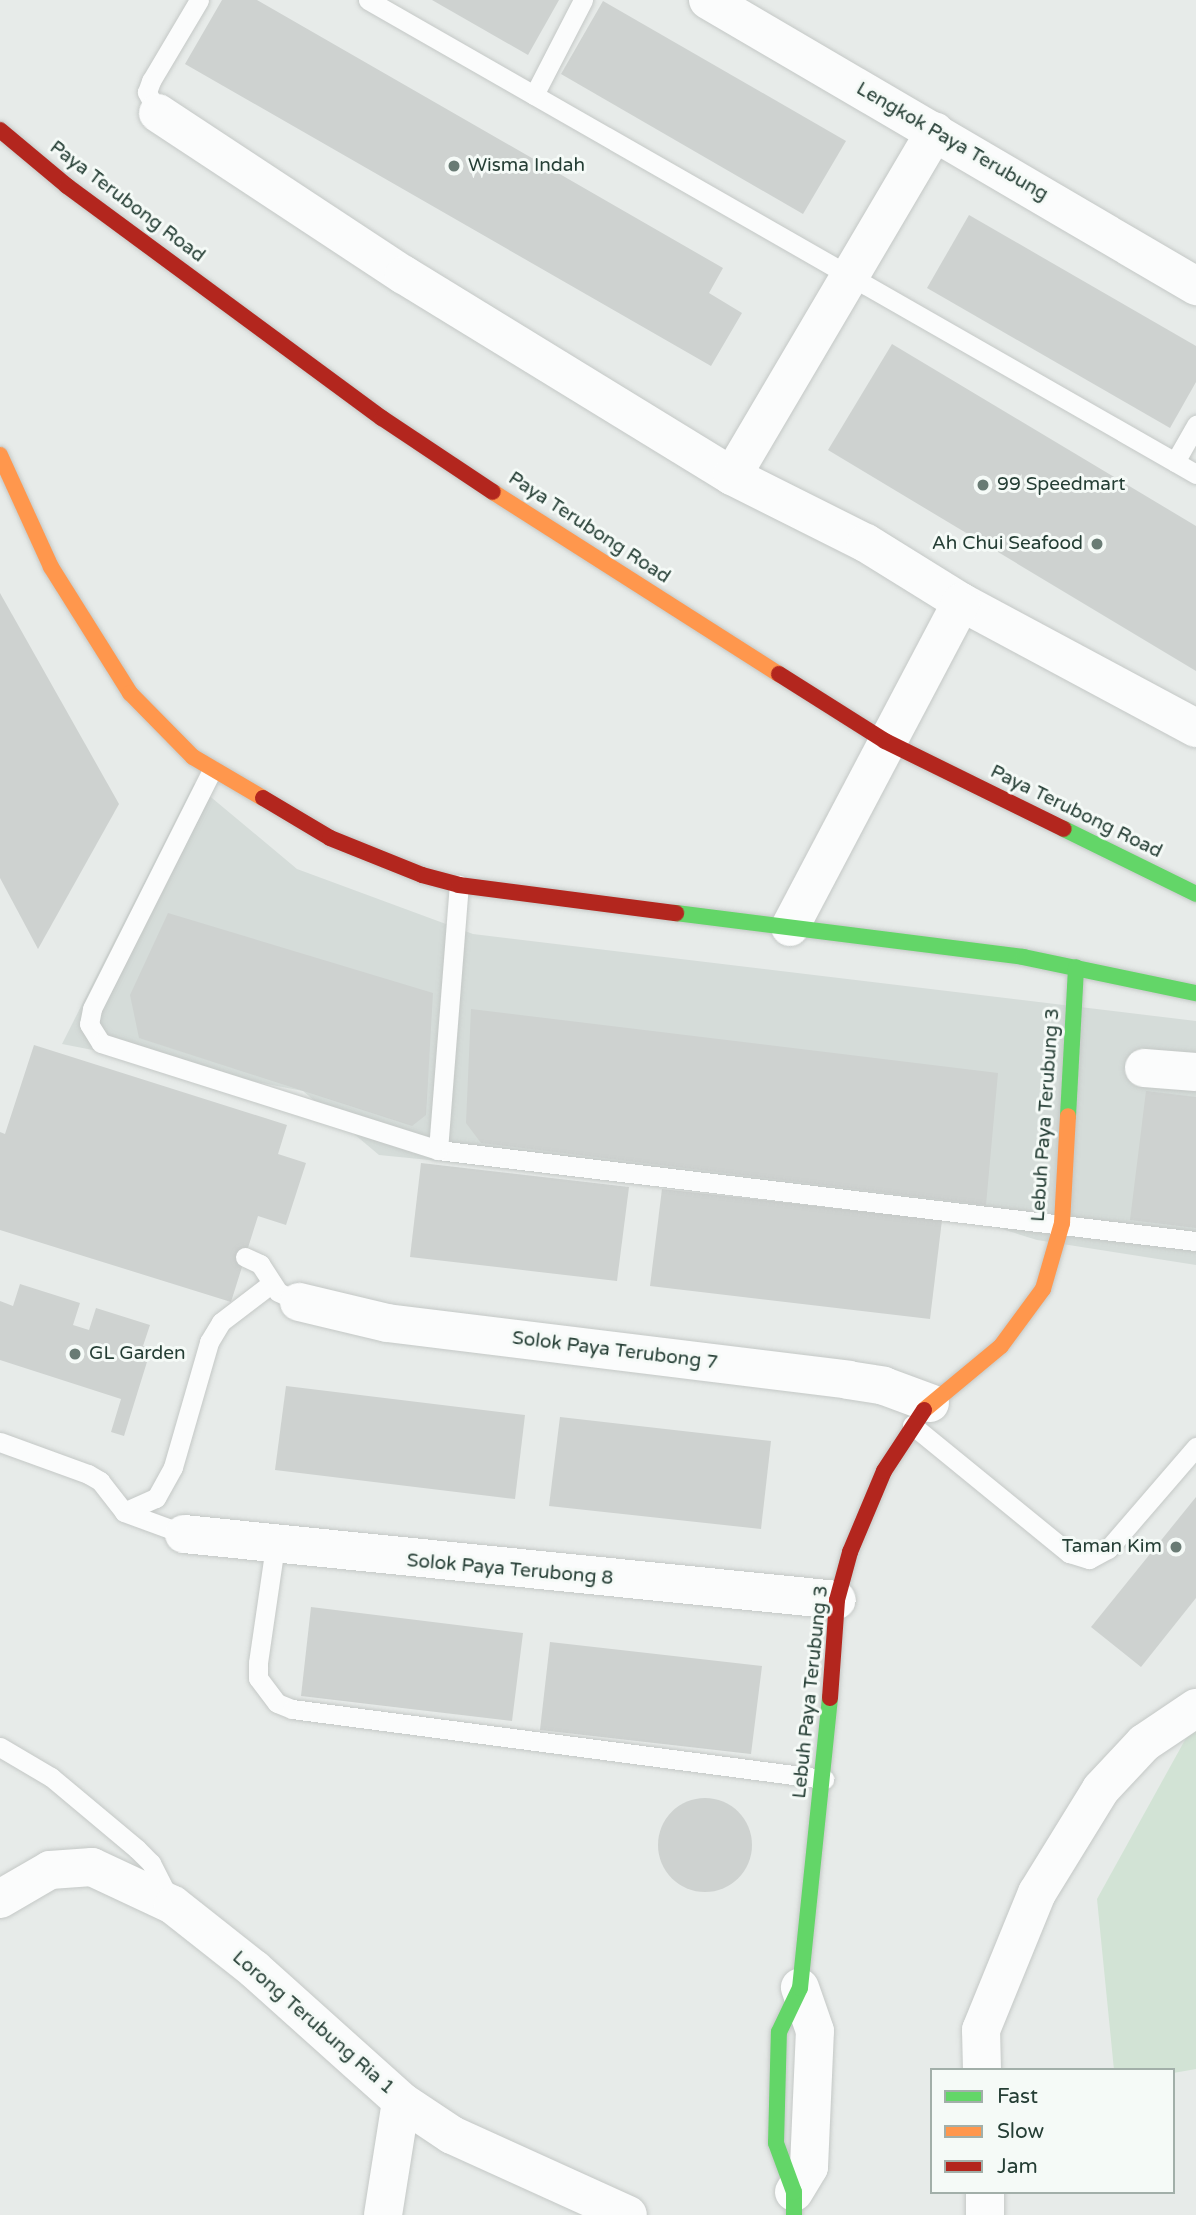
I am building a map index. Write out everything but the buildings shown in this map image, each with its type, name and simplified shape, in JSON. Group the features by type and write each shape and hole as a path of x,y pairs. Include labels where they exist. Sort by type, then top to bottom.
{"street":[{"name":"Lengkok Paya Terubung","path":"708,0 1196,286"},
{"path":"159,113 404,275 732,476 866,543 961,602 1196,728"},
{"name":"Paya Terubong Road","path":"0,130 67,187 382,418 884,741 1196,894"},
{"path":"732,476 935,131"},
{"path":"0,455 51,567 130,692 167,734 212,770 330,838 422,875 459,885 1076,967 1196,993"},
{"path":"790,927 884,741 961,602"},
{"name":"Lebuh Paya Terubung 3","path":"800,1988 824,1779 837,1600 850,1552 879,1483 921,1414 1008,1337 1043,1289 1062,1223 1076,967"},
{"path":"1144,1068 1196,1072"},
{"name":"Solok Paya Terubong 7","path":"286,1292 387,1323 884,1386 921,1414"},
{"name":"Solok Paya Terubong 8","path":"184,1534 275,1546 837,1600"},
{"path":"982,2068 981,2030 1037,1893 1101,1789 1144,1743 1196,1708"},
{"name":"Lorong Terubung Ria 1","path":"0,1899 50,1870 92,1867 173,1905 254,1969 401,2101 452,2135 628,2215"},
{"path":"794,2204 809,2167 815,2031 800,1988"},
{"path":"383,2215 401,2101"},
{"path":"985,2194 985,2215"}],"lane":[{"path":"159,113 147,92 151,80 199,0"},
{"path":"368,0 1196,474"},
{"path":"534,95 583,0"},
{"path":"1175,462 1196,425"},
{"path":"212,770 92,1009 93,1035 102,1043 438,1150 1196,1241"},
{"path":"438,1150 459,885"},
{"path":"124,1512 156,1498 173,1467 209,1342 221,1322 286,1292 260,1264 245,1257"},
{"path":"921,1414 1069,1553 1089,1559 1108,1549 1196,1447"},
{"path":"0,1442 88,1474 100,1481 124,1512 184,1534"},
{"path":"275,1546 258,1678 277,1703 306,1711 824,1779"},
{"path":"0,1747 51,1777 137,1849 151,1863 173,1905"}],"shaded area":[{"path":"194,783 297,869 473,934 1196,1021 1196,1265 1037,1240 945,1211 379,1155 303,1091 62,1044"}],"green space":[{"path":"1196,1720 1196,2069 1175,2073 1175,2068 1114,2068 1097,1899"}],"traffic: fast":[{"path":"1064,829 1196,894"},
{"path":"676,913 1023,957 1196,993"},
{"path":"1068,1116 1076,967"},
{"path":"794,2215 794,2192 776,2143 779,2032 800,1988 830,1698"}],"traffic: slow":[{"path":"0,455 51,567 130,693 193,757 263,798"},
{"path":"493,492 779,674"},
{"path":"924,1410 1001,1346 1043,1289 1062,1223 1068,1116"}],"traffic: jam":[{"path":"0,130 67,186 382,418 493,492"},
{"path":"779,674 885,741 1064,829"},
{"path":"263,798 330,838 422,875 459,885 676,913"},
{"path":"830,1698 837,1600 850,1552 884,1471 924,1410"}],"place":[{"name":"Wisma Indah","path":"454,166"},
{"name":"99 Speedmart","path":"983,485"},
{"name":"Ah Chui Seafood","path":"1097,544"},
{"name":"GL Garden","path":"75,1354"},
{"name":"Taman Kim","path":"1176,1547"}]}
